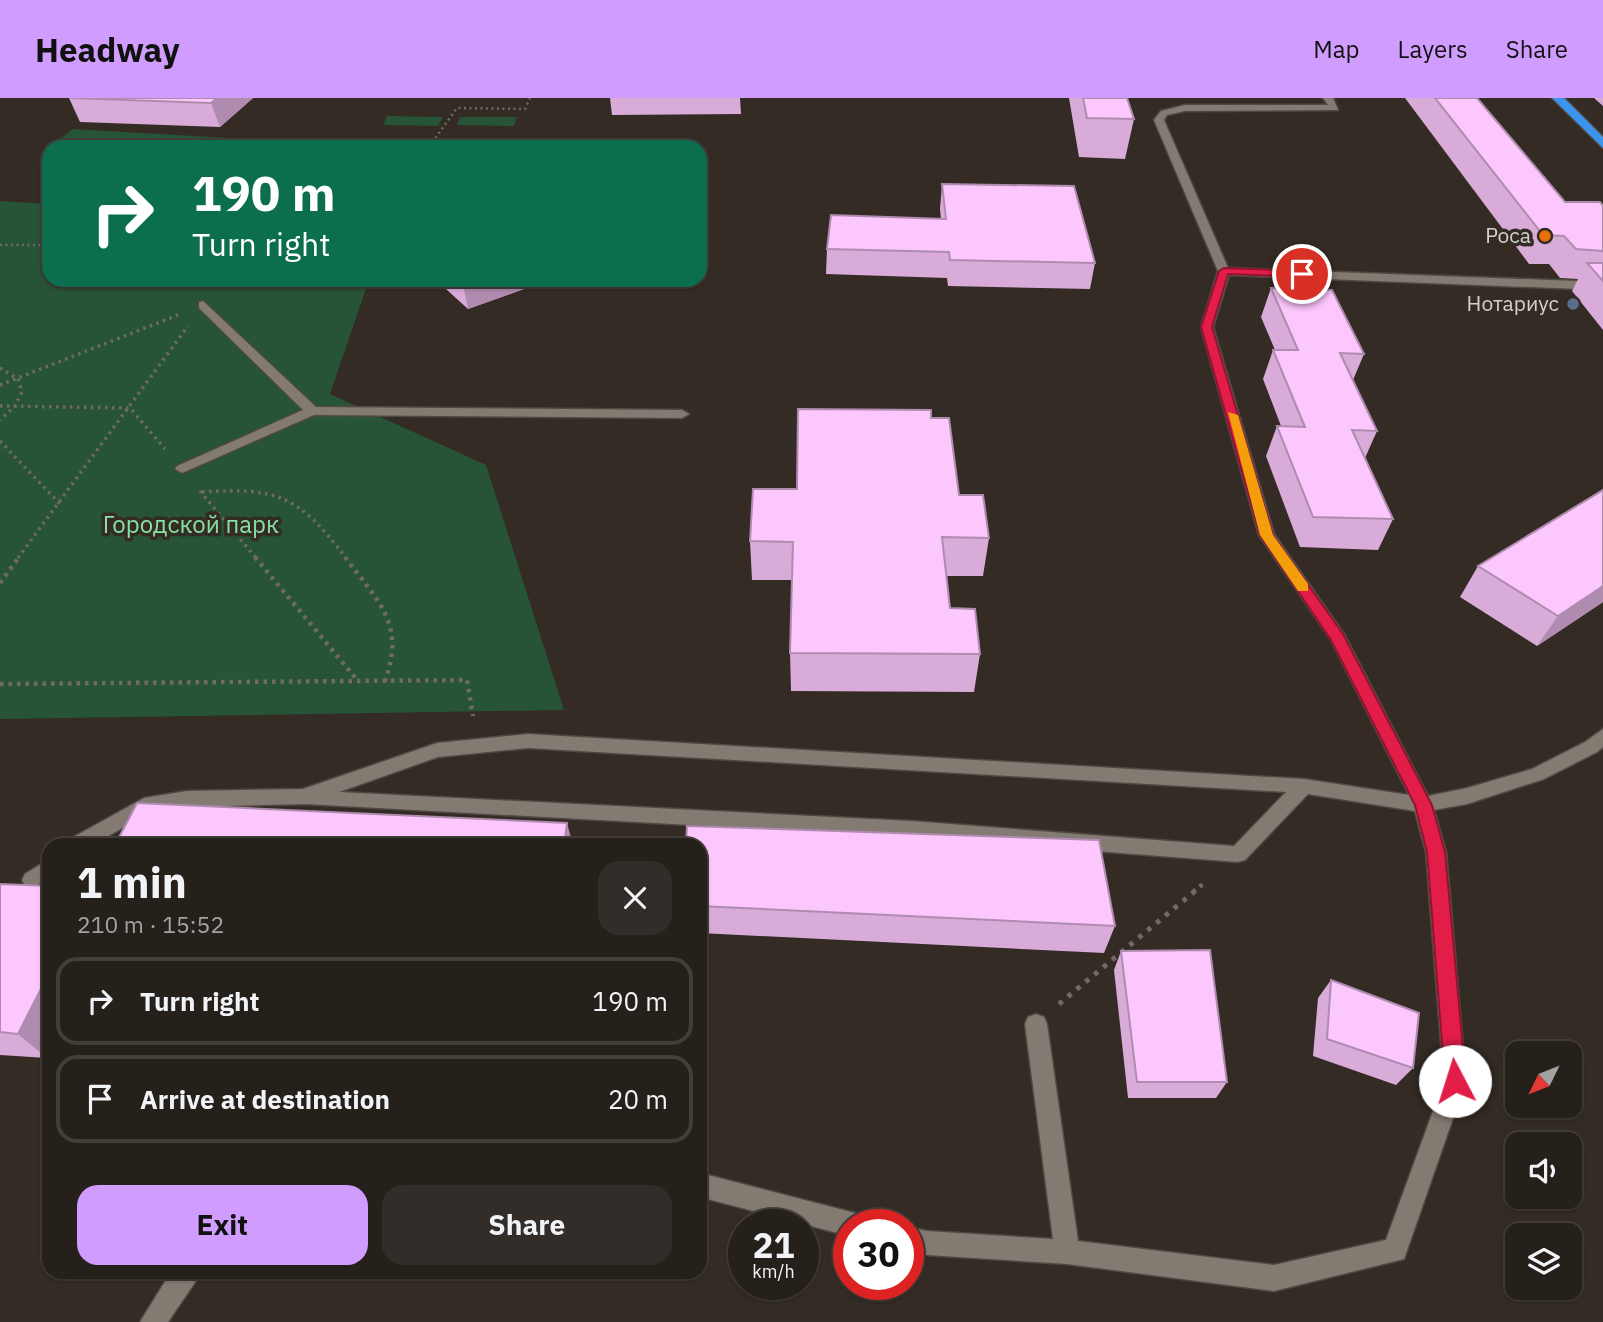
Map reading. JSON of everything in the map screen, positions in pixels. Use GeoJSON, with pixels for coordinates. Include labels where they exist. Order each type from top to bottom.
{"type":"FeatureCollection","features":[{"type":"Feature","properties":{"kind":"highway"},"geometry":{"type":"LineString","coordinates":[[1558,98],[1603,145]]}},
{"type":"Feature","properties":{"kind":"street"},"geometry":{"type":"LineString","coordinates":[[924,1242],[1067,1252],[1274,1278],[1395,1250],[1455,1081],[1436,852],[1423,805],[1338,638],[1267,535],[1207,327],[1224,271],[1159,120],[1164,113],[1185,108],[1335,108],[1328,98]]}},
{"type":"Feature","properties":{"kind":"street"},"geometry":{"type":"LineString","coordinates":[[1224,271],[1603,286]]}},
{"type":"Feature","properties":{"kind":"street"},"geometry":{"type":"LineString","coordinates":[[203,305],[312,411]]}},
{"type":"Feature","properties":{"kind":"street"},"geometry":{"type":"LineString","coordinates":[[183,469],[312,411],[682,414]]}},
{"type":"Feature","properties":{"kind":"street"},"geometry":{"type":"LineString","coordinates":[[303,797],[436,750],[528,741],[1304,786],[1423,805],[1467,796],[1538,774],[1591,747],[1603,736]]}},
{"type":"Feature","properties":{"kind":"street"},"geometry":{"type":"LineString","coordinates":[[89,838],[144,806],[187,799],[303,797],[911,828],[1238,854],[1304,786]]}},
{"type":"Feature","properties":{"kind":"street"},"geometry":{"type":"LineString","coordinates":[[32,880],[42,872]]}},
{"type":"Feature","properties":{"kind":"street"},"geometry":{"type":"LineString","coordinates":[[1035,1024],[1067,1252]]}},
{"type":"Feature","properties":{"kind":"street"},"geometry":{"type":"LineString","coordinates":[[707,1187],[833,1219]]}},
{"type":"Feature","properties":{"kind":"street"},"geometry":{"type":"LineString","coordinates":[[153,1322],[182,1279]]}},
{"type":"Feature","properties":{"kind":"path"},"geometry":{"type":"LineString","coordinates":[[434,140],[457,108],[525,109],[530,98]]}},
{"type":"Feature","properties":{"kind":"path"},"geometry":{"type":"LineString","coordinates":[[0,245],[42,245]]}},
{"type":"Feature","properties":{"kind":"path"},"geometry":{"type":"LineString","coordinates":[[0,385],[203,305]]}},
{"type":"Feature","properties":{"kind":"path"},"geometry":{"type":"LineString","coordinates":[[0,583],[203,305]]}},
{"type":"Feature","properties":{"kind":"path"},"geometry":{"type":"LineString","coordinates":[[0,368],[18,378],[23,394],[16,406],[0,420]]}},
{"type":"Feature","properties":{"kind":"path"},"geometry":{"type":"LineString","coordinates":[[0,406],[130,408],[358,681]]}},
{"type":"Feature","properties":{"kind":"path"},"geometry":{"type":"LineString","coordinates":[[0,441],[60,504]]}},
{"type":"Feature","properties":{"kind":"path"},"geometry":{"type":"LineString","coordinates":[[202,492],[243,489],[267,492],[292,503],[319,525],[348,558],[385,614],[394,634],[393,660],[385,681]]}},
{"type":"Feature","properties":{"kind":"path"},"geometry":{"type":"LineString","coordinates":[[0,684],[467,680],[477,745]]}},
{"type":"Feature","properties":{"kind":"path"},"geometry":{"type":"LineString","coordinates":[[1035,1024],[1238,854]]}},
{"type":"Feature","properties":{"kind":"green space"},"geometry":{"type":"Polygon","coordinates":[[[387,116],[443,117],[438,126],[383,125],[387,116]]]}},
{"type":"Feature","properties":{"kind":"green space"},"geometry":{"type":"Polygon","coordinates":[[[460,117],[517,117],[514,126],[457,125],[460,117]]]}},
{"type":"Feature","properties":{"kind":"green space"},"geometry":{"type":"Polygon","coordinates":[[[73,129],[228,138],[226,140],[59,140],[73,129]]]}},
{"type":"Feature","properties":{"kind":"green space","name":"Городской парк"},"geometry":{"type":"Polygon","coordinates":[[[0,201],[42,204],[42,287],[367,287],[330,394],[486,465],[564,710],[0,719],[0,201]]]}},
{"type":"Feature","properties":{"kind":"building"},"geometry":{"type":"Polygon","coordinates":[[[69,98],[217,98],[211,103],[69,98]]]}},
{"type":"Feature","properties":{"kind":"building"},"geometry":{"type":"Polygon","coordinates":[[[1083,98],[1127,98],[1134,119],[1087,118],[1083,98]]]}},
{"type":"Feature","properties":{"kind":"building"},"geometry":{"type":"Polygon","coordinates":[[[1435,98],[1477,98],[1565,202],[1600,202],[1603,206],[1603,251],[1576,249],[1564,236],[1543,235],[1435,98]]]}},
{"type":"Feature","properties":{"kind":"building"},"geometry":{"type":"Polygon","coordinates":[[[942,184],[1074,186],[1095,263],[950,260],[949,252],[827,249],[831,215],[946,219],[942,184]]]}},
{"type":"Feature","properties":{"kind":"building"},"geometry":{"type":"Polygon","coordinates":[[[1587,263],[1603,263],[1603,281],[1587,263]]]}},
{"type":"Feature","properties":{"kind":"building"},"geometry":{"type":"Polygon","coordinates":[[[1271,288],[1332,290],[1364,354],[1340,353],[1377,431],[1352,430],[1393,519],[1313,517],[1277,426],[1305,427],[1273,350],[1298,350],[1271,288]]]}},
{"type":"Feature","properties":{"kind":"building"},"geometry":{"type":"Polygon","coordinates":[[[798,409],[931,410],[931,418],[949,418],[959,495],[983,495],[989,538],[942,537],[950,608],[975,609],[980,654],[790,653],[793,542],[750,541],[753,489],[797,489],[798,409]]]}},
{"type":"Feature","properties":{"kind":"building"},"geometry":{"type":"Polygon","coordinates":[[[1603,490],[1603,586],[1558,616],[1478,566],[1603,490]]]}},
{"type":"Feature","properties":{"kind":"building"},"geometry":{"type":"Polygon","coordinates":[[[137,803],[567,823],[565,838],[119,838],[137,803]]]}},
{"type":"Feature","properties":{"kind":"building"},"geometry":{"type":"Polygon","coordinates":[[[687,826],[1099,840],[1115,926],[707,906],[707,838],[686,838],[687,826]]]}},
{"type":"Feature","properties":{"kind":"building"},"geometry":{"type":"Polygon","coordinates":[[[0,884],[42,886],[42,987],[18,1034],[0,1032],[0,884]]]}},
{"type":"Feature","properties":{"kind":"building"},"geometry":{"type":"Polygon","coordinates":[[[1210,950],[1227,1082],[1137,1082],[1121,951],[1210,950]]]}},
{"type":"Feature","properties":{"kind":"building"},"geometry":{"type":"Polygon","coordinates":[[[1331,980],[1419,1013],[1413,1068],[1327,1039],[1331,980]]]}},
{"type":"Feature","properties":{"kind":"slow traffic"},"geometry":{"type":"LineString","coordinates":[[1232,415],[1267,535],[1303,587]]}},
{"type":"Feature","properties":{"kind":"place","name":"Роса"},"geometry":{"type":"Point","coordinates":[1545,236]}},
{"type":"Feature","properties":{"kind":"place","name":"Нотариус"},"geometry":{"type":"Point","coordinates":[1573,304]}},
{"type":"Feature","properties":{"kind":"route"},"geometry":{"type":"LineString","coordinates":[[1302,274],[1224,271],[1207,327],[1267,535],[1338,638],[1423,805],[1436,852],[1455,1081]]}}]}
